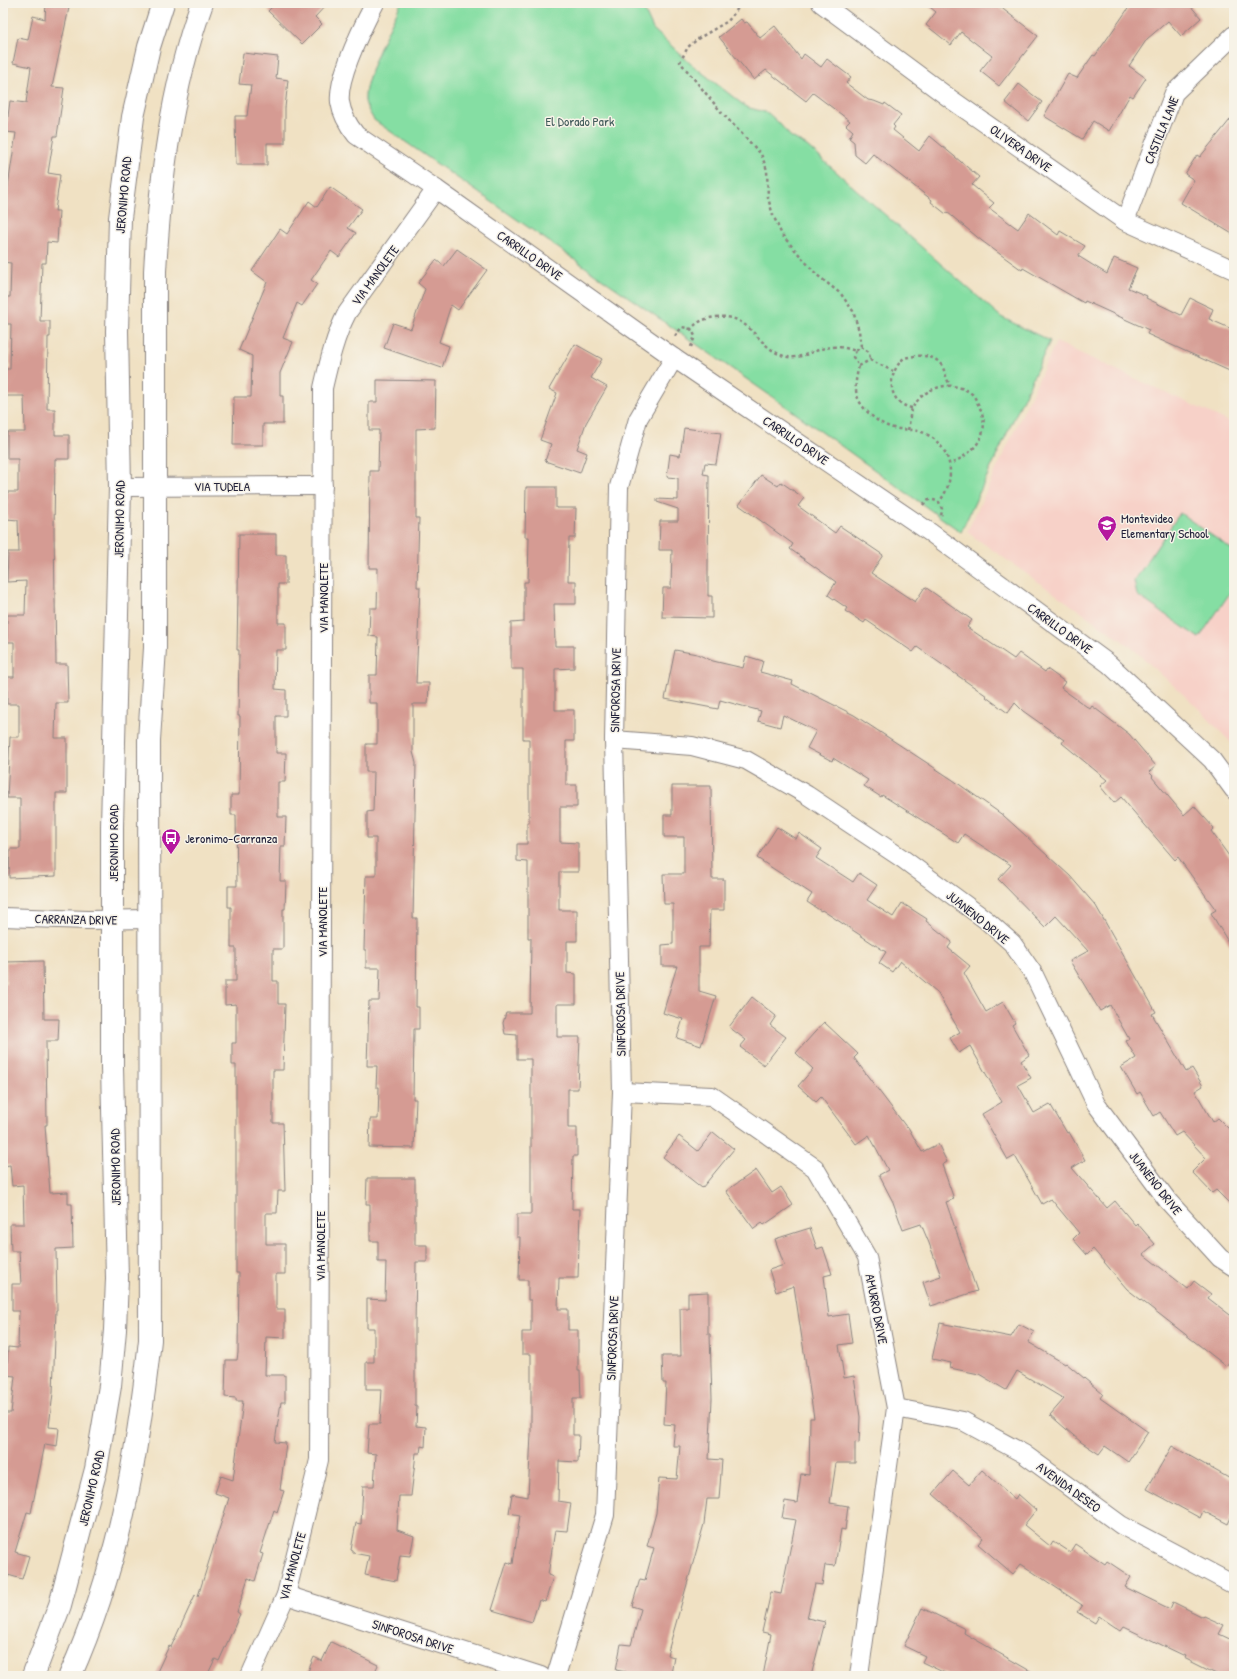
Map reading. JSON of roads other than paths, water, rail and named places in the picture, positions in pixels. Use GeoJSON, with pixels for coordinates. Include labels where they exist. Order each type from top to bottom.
{"type":"FeatureCollection","features":[{"type":"Feature","properties":{"kind":"main road","name":"JERONIMO ROAD"},"geometry":{"type":"LineString","coordinates":[[33,1676],[60,1605],[78,1542],[96,1469],[110,1386],[117,1278],[112,1067],[112,827],[120,487],[117,331],[120,218],[133,117],[149,47],[162,3]]}},
{"type":"Feature","properties":{"kind":"main road"},"geometry":{"type":"LineString","coordinates":[[70,1676],[100,1598],[126,1503],[139,1435],[149,1348],[151,1212],[149,740],[155,648],[155,272],[158,219],[165,152],[178,84],[202,3]]}},
{"type":"Feature","properties":{"kind":"street","name":"CARRILLO DRIVE"},"geometry":{"type":"LineString","coordinates":[[375,3],[344,75],[340,90],[342,111],[347,124],[356,135],[436,189],[678,360],[931,533],[1109,664],[1212,760],[1234,790]]}},
{"type":"Feature","properties":{"kind":"street","name":"OLIVERA DRIVE"},"geometry":{"type":"LineString","coordinates":[[821,3],[952,100],[1125,221],[1234,270]]}},
{"type":"Feature","properties":{"kind":"street","name":"CASTILLA LANE"},"geometry":{"type":"LineString","coordinates":[[1125,221],[1174,93],[1234,35]]}},
{"type":"Feature","properties":{"kind":"street","name":"VIA MANOLETE"},"geometry":{"type":"LineString","coordinates":[[250,1676],[286,1595],[319,1460],[324,388],[331,354],[342,323],[436,189]]}},
{"type":"Feature","properties":{"kind":"street","name":"SINFOROSA DRIVE"},"geometry":{"type":"LineString","coordinates":[[556,1676],[605,1515],[622,1092],[614,740],[619,487],[638,418],[678,360]]}},
{"type":"Feature","properties":{"kind":"street","name":"VIA TUDELA"},"geometry":{"type":"LineString","coordinates":[[120,487],[324,486]]}},
{"type":"Feature","properties":{"kind":"street","name":"JUANENO DRIVE"},"geometry":{"type":"LineString","coordinates":[[614,740],[692,746],[746,760],[820,804],[903,859],[986,920],[1012,943],[1033,973],[1096,1104],[1168,1201],[1220,1258],[1234,1267]]}},
{"type":"Feature","properties":{"kind":"street","name":"CARRANZA DRIVE"},"geometry":{"type":"LineString","coordinates":[[3,916],[87,920],[149,919]]}},
{"type":"Feature","properties":{"kind":"street","name":"AMURRO DRIVE"},"geometry":{"type":"LineString","coordinates":[[622,1092],[712,1096],[815,1168],[867,1257],[896,1408],[859,1676]]}},
{"type":"Feature","properties":{"kind":"street","name":"AVENIDA DESEO"},"geometry":{"type":"LineString","coordinates":[[896,1408],[963,1421],[1024,1454],[1121,1525],[1234,1585]]}},
{"type":"Feature","properties":{"kind":"street","name":"SINFOROSA DRIVE"},"geometry":{"type":"LineString","coordinates":[[286,1595],[541,1676]]}},
{"type":"Feature","properties":{"kind":"place","name":"Montevideo Elementary School"},"geometry":{"type":"Point","coordinates":[1107,542]}},
{"type":"Feature","properties":{"kind":"place","name":"Jeronimo-Carranza"},"geometry":{"type":"Point","coordinates":[171,855]}},
{"type":"Feature","properties":{"kind":"park label","name":"El Dorado Park"},"geometry":{"type":"Point","coordinates":[580,121]}}]}
